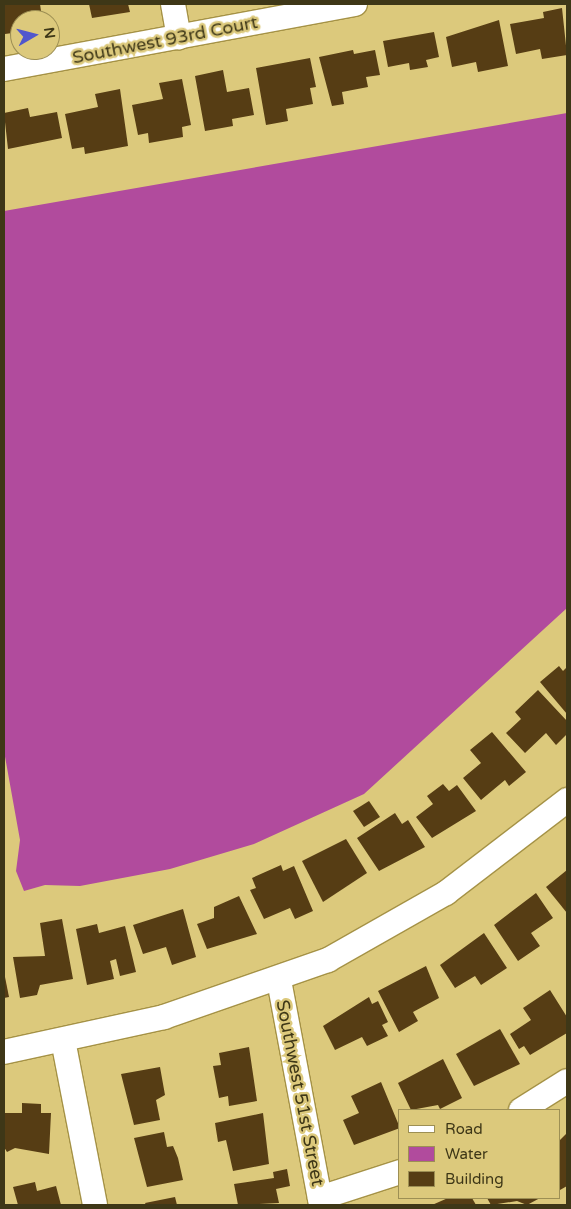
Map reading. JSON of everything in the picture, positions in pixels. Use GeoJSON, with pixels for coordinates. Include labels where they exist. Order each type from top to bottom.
{"type":"FeatureCollection","features":[{"type":"Feature","properties":{"kind":"street"},"geometry":{"type":"LineString","coordinates":[[173,4],[179,38]]}},
{"type":"Feature","properties":{"kind":"street","name":"Southwest 93rd Court"},"geometry":{"type":"LineString","coordinates":[[4,69],[355,4]]}},
{"type":"Feature","properties":{"kind":"street"},"geometry":{"type":"LineString","coordinates":[[4,1052],[164,1017],[279,980],[335,956],[417,912],[493,861],[567,800]]}},
{"type":"Feature","properties":{"kind":"street","name":"Southwest 51st Street"},"geometry":{"type":"LineString","coordinates":[[279,980],[320,1202]]}},
{"type":"Feature","properties":{"kind":"street"},"geometry":{"type":"LineString","coordinates":[[63,1040],[95,1205]]}},
{"type":"Feature","properties":{"kind":"street"},"geometry":{"type":"LineString","coordinates":[[523,1109],[567,1081]]}},
{"type":"Feature","properties":{"kind":"street"},"geometry":{"type":"LineString","coordinates":[[320,1202],[398,1173]]}},
{"type":"Feature","properties":{"kind":"water"},"geometry":{"type":"Polygon","coordinates":[[[567,113],[567,608],[364,794],[254,844],[170,869],[80,886],[45,885],[24,891],[16,871],[20,840],[4,751],[4,211],[567,113]]]}},
{"type":"Feature","properties":{"kind":"building"},"geometry":{"type":"Polygon","coordinates":[[[4,4],[40,4],[41,10],[10,10],[10,33],[5,34],[4,4]]]}},
{"type":"Feature","properties":{"kind":"building"},"geometry":{"type":"Polygon","coordinates":[[[89,4],[128,4],[130,12],[92,18],[89,4]]]}},
{"type":"Feature","properties":{"kind":"building"},"geometry":{"type":"Polygon","coordinates":[[[562,8],[567,55],[542,59],[540,49],[516,54],[510,24],[544,18],[543,12],[562,8]]]}},
{"type":"Feature","properties":{"kind":"building"},"geometry":{"type":"Polygon","coordinates":[[[499,20],[508,66],[478,72],[476,62],[452,67],[446,37],[499,20]]]}},
{"type":"Feature","properties":{"kind":"building"},"geometry":{"type":"Polygon","coordinates":[[[434,32],[439,57],[426,60],[428,67],[410,70],[409,63],[388,67],[383,41],[434,32]]]}},
{"type":"Feature","properties":{"kind":"building"},"geometry":{"type":"Polygon","coordinates":[[[353,50],[354,54],[375,50],[380,75],[366,77],[368,87],[342,92],[344,104],[332,106],[319,57],[353,50]]]}},
{"type":"Feature","properties":{"kind":"building"},"geometry":{"type":"Polygon","coordinates":[[[310,58],[316,87],[310,88],[313,104],[286,109],[288,121],[266,125],[256,68],[310,58]]]}},
{"type":"Feature","properties":{"kind":"building"},"geometry":{"type":"Polygon","coordinates":[[[223,70],[227,92],[249,88],[254,115],[232,119],[233,126],[205,131],[195,76],[223,70]]]}},
{"type":"Feature","properties":{"kind":"building"},"geometry":{"type":"Polygon","coordinates":[[[182,79],[191,125],[182,127],[183,137],[149,143],[148,133],[138,135],[132,105],[163,99],[159,83],[182,79]]]}},
{"type":"Feature","properties":{"kind":"building"},"geometry":{"type":"Polygon","coordinates":[[[120,89],[128,146],[85,154],[84,147],[72,149],[65,114],[98,107],[95,94],[120,89]]]}},
{"type":"Feature","properties":{"kind":"building"},"geometry":{"type":"Polygon","coordinates":[[[28,108],[30,117],[57,112],[62,138],[8,149],[4,113],[28,108]]]}},
{"type":"Feature","properties":{"kind":"building"},"geometry":{"type":"Polygon","coordinates":[[[559,666],[563,671],[567,667],[567,714],[540,682],[559,666]]]}},
{"type":"Feature","properties":{"kind":"building"},"geometry":{"type":"Polygon","coordinates":[[[538,690],[567,721],[567,734],[556,745],[546,733],[525,753],[506,733],[521,719],[515,712],[538,690]]]}},
{"type":"Feature","properties":{"kind":"building"},"geometry":{"type":"Polygon","coordinates":[[[492,732],[526,772],[509,786],[505,780],[481,800],[463,778],[481,763],[470,750],[492,732]]]}},
{"type":"Feature","properties":{"kind":"building"},"geometry":{"type":"Polygon","coordinates":[[[443,784],[449,791],[457,785],[476,811],[432,838],[416,817],[433,804],[427,796],[443,784]]]}},
{"type":"Feature","properties":{"kind":"building"},"geometry":{"type":"Polygon","coordinates":[[[369,801],[380,817],[364,827],[353,811],[369,801]]]}},
{"type":"Feature","properties":{"kind":"building"},"geometry":{"type":"Polygon","coordinates":[[[395,813],[402,824],[408,820],[425,847],[379,871],[357,838],[395,813]]]}},
{"type":"Feature","properties":{"kind":"building"},"geometry":{"type":"Polygon","coordinates":[[[346,839],[367,873],[323,902],[302,861],[346,839]]]}},
{"type":"Feature","properties":{"kind":"building"},"geometry":{"type":"Polygon","coordinates":[[[281,865],[283,871],[294,866],[313,911],[295,919],[290,908],[264,919],[250,890],[256,888],[252,878],[281,865]]]}},
{"type":"Feature","properties":{"kind":"building"},"geometry":{"type":"Polygon","coordinates":[[[567,870],[567,913],[546,887],[567,870]]]}},
{"type":"Feature","properties":{"kind":"building"},"geometry":{"type":"Polygon","coordinates":[[[536,893],[553,918],[531,933],[540,946],[518,961],[494,925],[536,893]]]}},
{"type":"Feature","properties":{"kind":"building"},"geometry":{"type":"Polygon","coordinates":[[[239,896],[257,934],[207,949],[197,924],[214,918],[214,907],[239,896]]]}},
{"type":"Feature","properties":{"kind":"building"},"geometry":{"type":"Polygon","coordinates":[[[183,909],[196,957],[172,965],[166,947],[143,954],[133,925],[183,909]]]}},
{"type":"Feature","properties":{"kind":"building"},"geometry":{"type":"Polygon","coordinates":[[[62,919],[73,979],[40,985],[37,995],[20,998],[13,957],[45,956],[40,923],[62,919]]]}},
{"type":"Feature","properties":{"kind":"building"},"geometry":{"type":"Polygon","coordinates":[[[97,924],[99,933],[125,926],[136,972],[120,976],[116,959],[110,961],[114,979],[87,985],[76,929],[97,924]]]}},
{"type":"Feature","properties":{"kind":"building"},"geometry":{"type":"Polygon","coordinates":[[[484,933],[507,968],[481,985],[475,976],[455,988],[440,965],[484,933]]]}},
{"type":"Feature","properties":{"kind":"building"},"geometry":{"type":"Polygon","coordinates":[[[426,966],[439,998],[413,1012],[418,1021],[399,1032],[378,991],[426,966]]]}},
{"type":"Feature","properties":{"kind":"building"},"geometry":{"type":"Polygon","coordinates":[[[4,972],[9,997],[4,998],[4,972]]]}},
{"type":"Feature","properties":{"kind":"building"},"geometry":{"type":"Polygon","coordinates":[[[550,990],[567,1017],[567,1033],[530,1055],[524,1046],[519,1049],[510,1034],[531,1020],[523,1008],[550,990]]]}},
{"type":"Feature","properties":{"kind":"building"},"geometry":{"type":"Polygon","coordinates":[[[369,997],[372,1004],[378,1001],[388,1022],[382,1025],[388,1036],[367,1046],[362,1037],[335,1050],[323,1026],[369,997]]]}},
{"type":"Feature","properties":{"kind":"building"},"geometry":{"type":"Polygon","coordinates":[[[500,1029],[520,1064],[474,1086],[456,1054],[500,1029]]]}},
{"type":"Feature","properties":{"kind":"building"},"geometry":{"type":"Polygon","coordinates":[[[249,1047],[257,1101],[229,1106],[228,1096],[219,1098],[213,1066],[221,1065],[219,1053],[249,1047]]]}},
{"type":"Feature","properties":{"kind":"building"},"geometry":{"type":"Polygon","coordinates":[[[443,1059],[462,1098],[440,1109],[438,1105],[411,1109],[398,1083],[443,1059]]]}},
{"type":"Feature","properties":{"kind":"building"},"geometry":{"type":"Polygon","coordinates":[[[160,1067],[165,1095],[156,1100],[160,1120],[134,1125],[121,1074],[160,1067]]]}},
{"type":"Feature","properties":{"kind":"building"},"geometry":{"type":"Polygon","coordinates":[[[381,1082],[398,1123],[398,1129],[354,1145],[343,1120],[359,1113],[351,1096],[381,1082]]]}},
{"type":"Feature","properties":{"kind":"building"},"geometry":{"type":"Polygon","coordinates":[[[22,1103],[41,1104],[41,1113],[51,1113],[49,1154],[15,1148],[7,1152],[4,1147],[4,1113],[22,1113],[22,1103]]]}},
{"type":"Feature","properties":{"kind":"building"},"geometry":{"type":"Polygon","coordinates":[[[263,1113],[269,1164],[233,1171],[226,1140],[218,1142],[215,1123],[263,1113]]]}},
{"type":"Feature","properties":{"kind":"building"},"geometry":{"type":"Polygon","coordinates":[[[164,1132],[167,1147],[173,1146],[178,1158],[183,1180],[147,1187],[134,1138],[164,1132]]]}},
{"type":"Feature","properties":{"kind":"building"},"geometry":{"type":"Polygon","coordinates":[[[567,1133],[567,1186],[561,1189],[561,1139],[567,1133]]]}},
{"type":"Feature","properties":{"kind":"building"},"geometry":{"type":"Polygon","coordinates":[[[287,1169],[290,1186],[276,1189],[279,1203],[238,1205],[234,1184],[274,1178],[273,1172],[287,1169]]]}},
{"type":"Feature","properties":{"kind":"building"},"geometry":{"type":"Polygon","coordinates":[[[35,1182],[37,1191],[56,1186],[61,1205],[18,1205],[13,1187],[35,1182]]]}},
{"type":"Feature","properties":{"kind":"building"},"geometry":{"type":"Polygon","coordinates":[[[175,1197],[177,1205],[146,1205],[145,1203],[175,1197]]]}},
{"type":"Feature","properties":{"kind":"building"},"geometry":{"type":"Polygon","coordinates":[[[446,1199],[473,1199],[476,1205],[432,1205],[446,1199]]]}},
{"type":"Feature","properties":{"kind":"building"},"geometry":{"type":"Polygon","coordinates":[[[488,1199],[538,1199],[527,1205],[517,1201],[491,1205],[488,1199]]]}}]}
